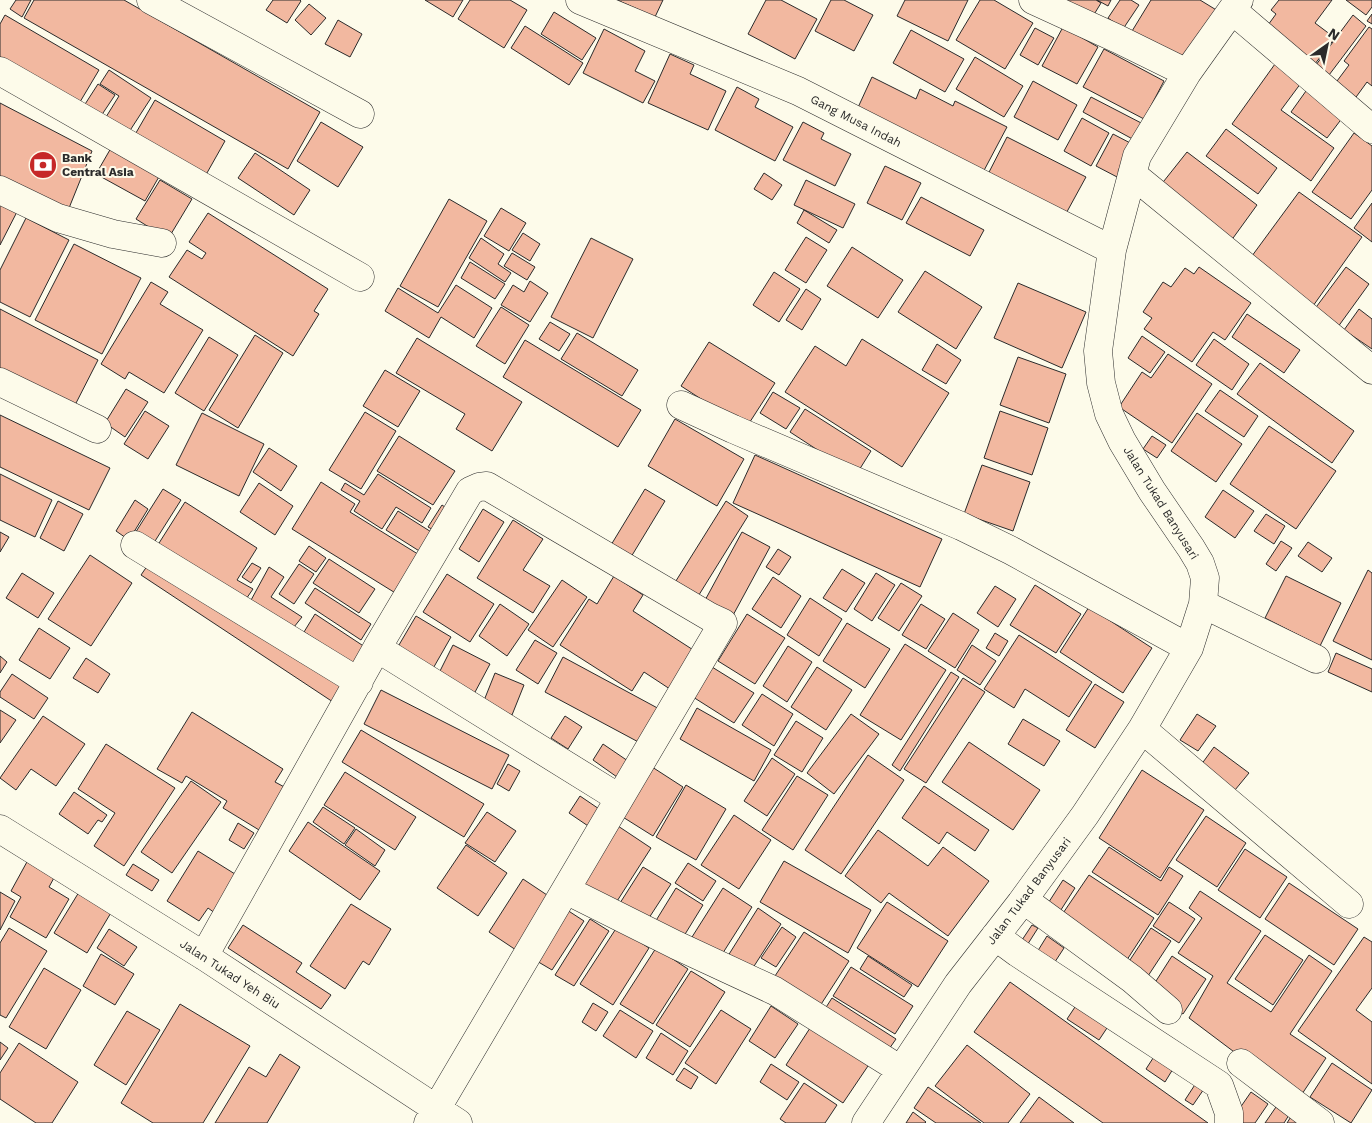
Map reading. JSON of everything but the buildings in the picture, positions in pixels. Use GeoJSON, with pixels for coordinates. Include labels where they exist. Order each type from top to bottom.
{"type":"FeatureCollection","features":[{"type":"Feature","properties":{"kind":"street"},"geometry":{"type":"LineString","coordinates":[[151,0],[360,114]]}},
{"type":"Feature","properties":{"kind":"street"},"geometry":{"type":"LineString","coordinates":[[1033,0],[1187,73]]}},
{"type":"Feature","properties":{"kind":"street","name":"Gang Musa Indah"},"geometry":{"type":"LineString","coordinates":[[590,2],[798,91],[1112,250]]}},
{"type":"Feature","properties":{"kind":"street"},"geometry":{"type":"LineString","coordinates":[[1236,5],[1372,129]]}},
{"type":"Feature","properties":{"kind":"street","name":"Jalan Tukad Banyusari"},"geometry":{"type":"LineString","coordinates":[[866,1123],[958,984],[1024,900],[1085,815],[1142,728],[1189,648],[1203,604],[1205,578],[1191,548],[1152,491],[1108,414],[1101,383],[1098,351],[1112,250],[1137,156],[1187,73],[1236,5]]}},
{"type":"Feature","properties":{"kind":"street"},"geometry":{"type":"LineString","coordinates":[[0,71],[360,277]]}},
{"type":"Feature","properties":{"kind":"street"},"geometry":{"type":"LineString","coordinates":[[1132,174],[1372,370]]}},
{"type":"Feature","properties":{"kind":"street"},"geometry":{"type":"LineString","coordinates":[[0,190],[58,218],[113,234],[162,243]]}},
{"type":"Feature","properties":{"kind":"street"},"geometry":{"type":"LineString","coordinates":[[0,382],[97,429]]}},
{"type":"Feature","properties":{"kind":"street"},"geometry":{"type":"LineString","coordinates":[[681,405],[961,526],[1012,551],[1189,648]]}},
{"type":"Feature","properties":{"kind":"street"},"geometry":{"type":"LineString","coordinates":[[204,956],[377,648],[470,491],[487,486],[723,623],[566,890],[441,1119]]}},
{"type":"Feature","properties":{"kind":"street"},"geometry":{"type":"LineString","coordinates":[[135,544],[359,682]]}},
{"type":"Feature","properties":{"kind":"street"},"geometry":{"type":"LineString","coordinates":[[1203,604],[1316,659]]}},
{"type":"Feature","properties":{"kind":"street"},"geometry":{"type":"LineString","coordinates":[[377,648],[619,798]]}},
{"type":"Feature","properties":{"kind":"street"},"geometry":{"type":"LineString","coordinates":[[1142,728],[1349,904]]}},
{"type":"Feature","properties":{"kind":"street","name":"Jalan Tukad Yeh Biu"},"geometry":{"type":"LineString","coordinates":[[0,828],[204,956],[441,1119]]}},
{"type":"Feature","properties":{"kind":"street"},"geometry":{"type":"LineString","coordinates":[[566,890],[676,945],[775,991],[901,1070]]}},
{"type":"Feature","properties":{"kind":"street"},"geometry":{"type":"LineString","coordinates":[[1024,900],[1132,978],[1168,1010]]}},
{"type":"Feature","properties":{"kind":"street"},"geometry":{"type":"LineString","coordinates":[[995,936],[1219,1085],[1229,1113],[1229,1123]]}},
{"type":"Feature","properties":{"kind":"street"},"geometry":{"type":"LineString","coordinates":[[1241,1063],[1320,1123]]}},
{"type":"Feature","properties":{"kind":"place","name":"Bank Central Asia"},"geometry":{"type":"Point","coordinates":[43,165]}}]}
